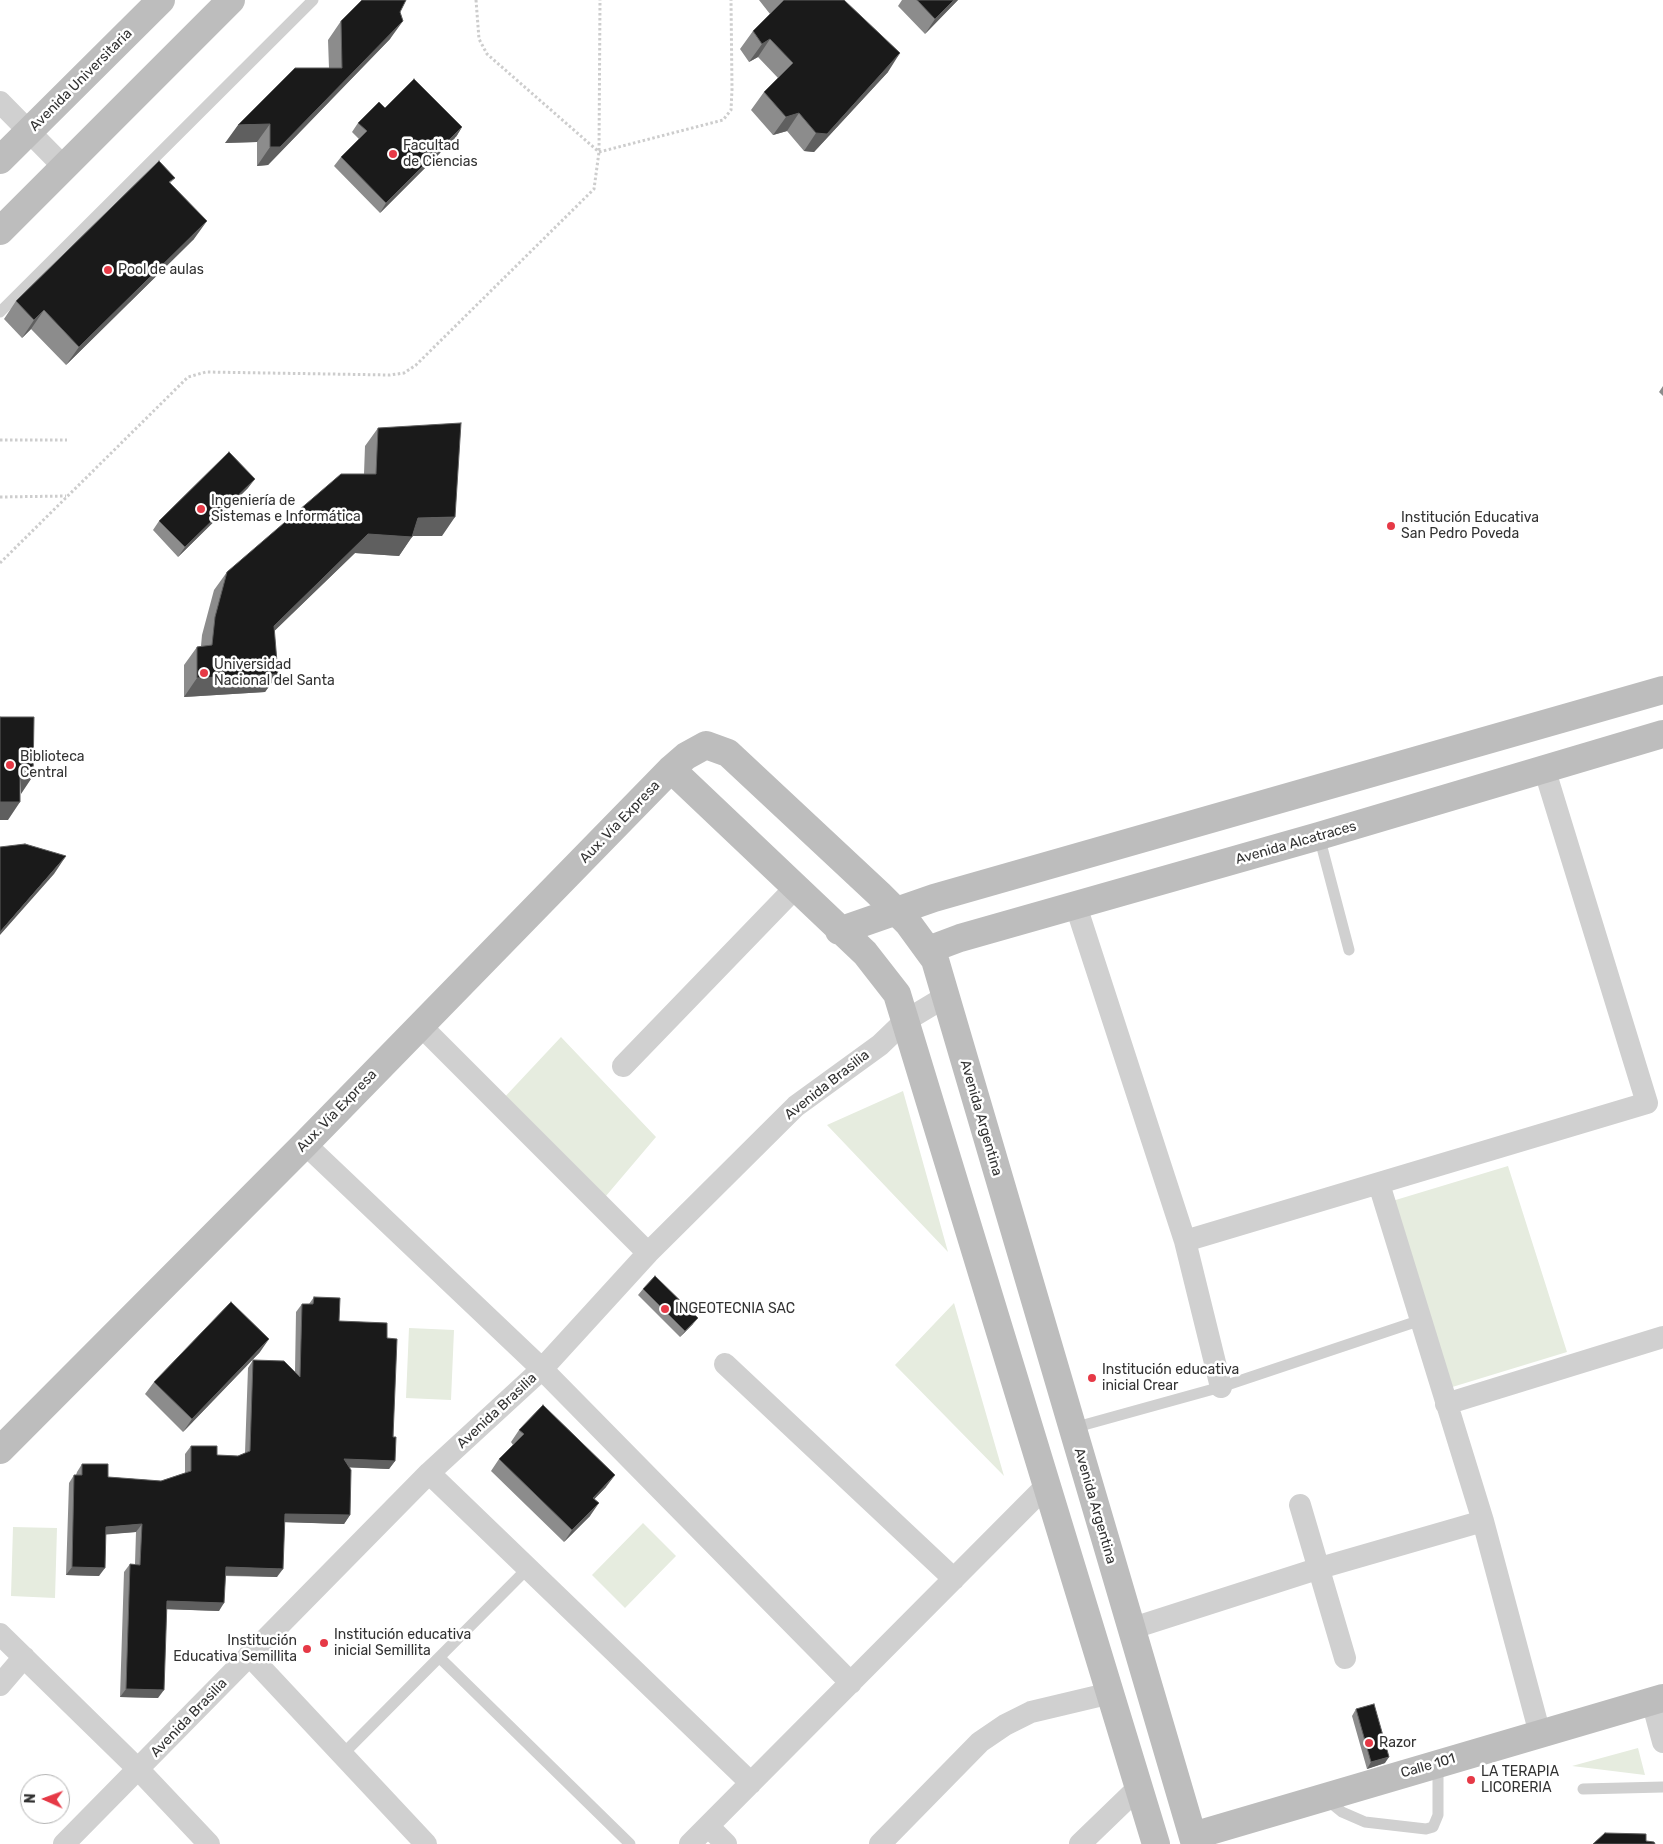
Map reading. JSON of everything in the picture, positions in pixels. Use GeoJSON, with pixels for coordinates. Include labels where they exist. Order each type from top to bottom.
{"type":"FeatureCollection","features":[{"type":"Feature","properties":{"kind":"main road","name":"Avenida Universitaria"},"geometry":{"type":"LineString","coordinates":[[0,160],[161,0]]}},
{"type":"Feature","properties":{"kind":"main road"},"geometry":{"type":"LineString","coordinates":[[0,231],[231,0]]}},
{"type":"Feature","properties":{"kind":"main road"},"geometry":{"type":"LineString","coordinates":[[839,931],[944,895],[1663,690]]}},
{"type":"Feature","properties":{"kind":"main road","name":"Avenida Alcatraces"},"geometry":{"type":"LineString","coordinates":[[928,950],[960,938],[1319,836],[1663,734]]}},
{"type":"Feature","properties":{"kind":"main road","name":"Avenida Argentina"},"geometry":{"type":"LineString","coordinates":[[671,769],[686,756],[706,745],[728,753],[896,911],[908,923],[935,960],[1130,1629],[1192,1833]]}},
{"type":"Feature","properties":{"kind":"main road"},"geometry":{"type":"LineString","coordinates":[[671,769],[839,931],[865,953],[897,994],[1048,1484],[1154,1837]]}},
{"type":"Feature","properties":{"kind":"main road","name":"Aux. Vía Expresa"},"geometry":{"type":"LineString","coordinates":[[0,1450],[305,1144],[671,769]]}},
{"type":"Feature","properties":{"kind":"main road","name":"Calle 101"},"geometry":{"type":"LineString","coordinates":[[1154,1837],[1192,1833],[1658,1700]]}},
{"type":"Feature","properties":{"kind":"main road"},"geometry":{"type":"LineString","coordinates":[[1120,1723],[1154,1710]]}},
{"type":"Feature","properties":{"kind":"street"},"geometry":{"type":"LineString","coordinates":[[0,102],[64,167]]}},
{"type":"Feature","properties":{"kind":"street"},"geometry":{"type":"LineString","coordinates":[[1185,1241],[1647,1103],[1545,770]]}},
{"type":"Feature","properties":{"kind":"street"},"geometry":{"type":"LineString","coordinates":[[623,1066],[795,888]]}},
{"type":"Feature","properties":{"kind":"street"},"geometry":{"type":"LineString","coordinates":[[1076,906],[1185,1241],[1222,1387]]}},
{"type":"Feature","properties":{"kind":"street","name":"Avenida Brasilia"},"geometry":{"type":"LineString","coordinates":[[64,1844],[139,1770],[249,1655],[429,1473],[542,1369],[648,1254],[796,1106],[880,1045],[905,1021],[945,997]]}},
{"type":"Feature","properties":{"kind":"street"},"geometry":{"type":"LineString","coordinates":[[421,1026],[648,1254]]}},
{"type":"Feature","properties":{"kind":"street"},"geometry":{"type":"LineString","coordinates":[[305,1144],[542,1369],[850,1683]]}},
{"type":"Feature","properties":{"kind":"street"},"geometry":{"type":"LineString","coordinates":[[1379,1184],[1483,1521],[1540,1734]]}},
{"type":"Feature","properties":{"kind":"street"},"geometry":{"type":"LineString","coordinates":[[1446,1404],[1663,1337]]}},
{"type":"Feature","properties":{"kind":"street"},"geometry":{"type":"LineString","coordinates":[[724,1364],[954,1579]]}},
{"type":"Feature","properties":{"kind":"street"},"geometry":{"type":"LineString","coordinates":[[429,1473],[751,1783]]}},
{"type":"Feature","properties":{"kind":"street"},"geometry":{"type":"LineString","coordinates":[[690,1844],[1048,1484]]}},
{"type":"Feature","properties":{"kind":"street"},"geometry":{"type":"LineString","coordinates":[[1300,1506],[1320,1568],[1345,1658]]}},
{"type":"Feature","properties":{"kind":"street"},"geometry":{"type":"LineString","coordinates":[[1130,1629],[1320,1568],[1483,1521]]}},
{"type":"Feature","properties":{"kind":"street"},"geometry":{"type":"LineString","coordinates":[[0,1634],[139,1770],[209,1844]]}},
{"type":"Feature","properties":{"kind":"street"},"geometry":{"type":"LineString","coordinates":[[249,1655],[426,1844]]}},
{"type":"Feature","properties":{"kind":"street"},"geometry":{"type":"LineString","coordinates":[[0,1685],[24,1657]]}},
{"type":"Feature","properties":{"kind":"street"},"geometry":{"type":"LineString","coordinates":[[880,1844],[980,1742],[1005,1725],[1031,1712],[1110,1693]]}},
{"type":"Feature","properties":{"kind":"street"},"geometry":{"type":"LineString","coordinates":[[1658,1700],[1663,1742]]}},
{"type":"Feature","properties":{"kind":"street"},"geometry":{"type":"LineString","coordinates":[[1080,1844],[1139,1787]]}},
{"type":"Feature","properties":{"kind":"street"},"geometry":{"type":"LineString","coordinates":[[708,1826],[726,1844]]}},
{"type":"Feature","properties":{"kind":"lane"},"geometry":{"type":"LineString","coordinates":[[0,312],[312,0]]}},
{"type":"Feature","properties":{"kind":"lane"},"geometry":{"type":"LineString","coordinates":[[1319,836],[1349,950]]}},
{"type":"Feature","properties":{"kind":"lane"},"geometry":{"type":"LineString","coordinates":[[1072,1428],[1222,1387],[1421,1320]]}},
{"type":"Feature","properties":{"kind":"lane"},"geometry":{"type":"LineString","coordinates":[[342,1755],[528,1568]]}},
{"type":"Feature","properties":{"kind":"lane"},"geometry":{"type":"LineString","coordinates":[[440,1658],[630,1844]]}},
{"type":"Feature","properties":{"kind":"lane"},"geometry":{"type":"LineString","coordinates":[[1322,1796],[1342,1812],[1365,1822],[1426,1829],[1433,1827],[1437,1822],[1438,1763]]}},
{"type":"Feature","properties":{"kind":"lane"},"geometry":{"type":"LineString","coordinates":[[1583,1790],[1663,1787]]}},
{"type":"Feature","properties":{"kind":"path"},"geometry":{"type":"LineString","coordinates":[[476,0],[479,39],[487,54],[599,152]]}},
{"type":"Feature","properties":{"kind":"path"},"geometry":{"type":"LineString","coordinates":[[0,563],[188,377],[206,372],[390,375],[404,373],[416,365],[590,195],[595,182],[599,152],[600,0]]}},
{"type":"Feature","properties":{"kind":"path"},"geometry":{"type":"LineString","coordinates":[[599,152],[723,120],[731,110],[731,0]]}},
{"type":"Feature","properties":{"kind":"path"},"geometry":{"type":"LineString","coordinates":[[0,440],[67,440]]}},
{"type":"Feature","properties":{"kind":"path"},"geometry":{"type":"LineString","coordinates":[[0,497],[66,496]]}},
{"type":"Feature","properties":{"kind":"shaded area"},"geometry":{"type":"Polygon","coordinates":[[[561,1037],[656,1137],[600,1203],[501,1101],[561,1037]]]}},
{"type":"Feature","properties":{"kind":"shaded area"},"geometry":{"type":"Polygon","coordinates":[[[903,1091],[948,1252],[827,1125],[903,1091]]]}},
{"type":"Feature","properties":{"kind":"shaded area"},"geometry":{"type":"Polygon","coordinates":[[[1508,1166],[1567,1352],[1449,1388],[1389,1202],[1508,1166]]]}},
{"type":"Feature","properties":{"kind":"shaded area"},"geometry":{"type":"Polygon","coordinates":[[[954,1303],[1004,1476],[895,1365],[954,1303]]]}},
{"type":"Feature","properties":{"kind":"shaded area"},"geometry":{"type":"Polygon","coordinates":[[[409,1328],[454,1330],[451,1400],[406,1398],[409,1328]]]}},
{"type":"Feature","properties":{"kind":"shaded area"},"geometry":{"type":"Polygon","coordinates":[[[643,1523],[676,1556],[625,1608],[592,1575],[643,1523]]]}},
{"type":"Feature","properties":{"kind":"shaded area"},"geometry":{"type":"Polygon","coordinates":[[[13,1527],[57,1528],[55,1598],[11,1596],[13,1527]]]}},
{"type":"Feature","properties":{"kind":"shaded area"},"geometry":{"type":"Polygon","coordinates":[[[1638,1748],[1645,1775],[1572,1766],[1638,1748]]]}},
{"type":"Feature","properties":{"kind":"building"},"geometry":{"type":"Polygon","coordinates":[[[362,0],[406,0],[400,12],[403,21],[280,147],[270,147],[270,124],[238,125],[295,68],[342,68],[341,21],[362,0]]]}},
{"type":"Feature","properties":{"kind":"building"},"geometry":{"type":"Polygon","coordinates":[[[784,0],[844,0],[900,53],[827,134],[816,133],[799,113],[786,117],[764,92],[793,63],[770,39],[762,44],[753,31],[784,0]]]}},
{"type":"Feature","properties":{"kind":"building"},"geometry":{"type":"Polygon","coordinates":[[[917,0],[954,0],[935,19],[917,0]]]}},
{"type":"Feature","properties":{"kind":"building","name":"Facultad de Ciencias"},"geometry":{"type":"Polygon","coordinates":[[[414,79],[462,127],[386,203],[341,157],[367,131],[358,123],[379,102],[385,108],[414,79]]]}},
{"type":"Feature","properties":{"kind":"building","name":"Pool de aulas"},"geometry":{"type":"Polygon","coordinates":[[[159,161],[175,178],[169,182],[207,221],[79,347],[44,310],[34,320],[16,301],[159,161]]]}},
{"type":"Feature","properties":{"kind":"building"},"geometry":{"type":"Polygon","coordinates":[[[461,423],[455,517],[418,518],[412,537],[368,534],[274,626],[278,674],[197,678],[197,647],[212,645],[215,617],[227,572],[341,474],[376,474],[378,428],[461,423]]]}},
{"type":"Feature","properties":{"kind":"building","name":"Ingeniería de Sistemas e Informática"},"geometry":{"type":"Polygon","coordinates":[[[229,452],[255,479],[185,547],[159,521],[229,452]]]}},
{"type":"Feature","properties":{"kind":"building"},"geometry":{"type":"Polygon","coordinates":[[[0,717],[34,717],[33,776],[20,776],[20,802],[0,802],[0,717]]]}},
{"type":"Feature","properties":{"kind":"building"},"geometry":{"type":"Polygon","coordinates":[[[25,844],[66,856],[0,932],[0,847],[25,844]]]}},
{"type":"Feature","properties":{"kind":"building"},"geometry":{"type":"Polygon","coordinates":[[[655,1276],[698,1318],[685,1331],[643,1289],[655,1276]]]}},
{"type":"Feature","properties":{"kind":"building"},"geometry":{"type":"Polygon","coordinates":[[[314,1297],[340,1298],[339,1321],[387,1323],[387,1338],[397,1339],[393,1437],[396,1437],[395,1461],[344,1459],[351,1470],[350,1515],[285,1514],[283,1569],[226,1567],[224,1603],[167,1601],[164,1690],[126,1689],[130,1564],[140,1565],[142,1524],[106,1527],[105,1568],[72,1567],[74,1475],[82,1475],[82,1464],[108,1464],[108,1477],[161,1481],[191,1471],[191,1446],[217,1446],[217,1455],[238,1456],[250,1451],[253,1360],[284,1361],[300,1377],[302,1304],[313,1304],[314,1297]]]}},
{"type":"Feature","properties":{"kind":"building"},"geometry":{"type":"Polygon","coordinates":[[[231,1302],[269,1339],[192,1419],[154,1382],[231,1302]]]}},
{"type":"Feature","properties":{"kind":"building"},"geometry":{"type":"Polygon","coordinates":[[[543,1405],[615,1475],[593,1498],[599,1503],[572,1530],[499,1459],[524,1434],[519,1430],[543,1405]]]}},
{"type":"Feature","properties":{"kind":"building"},"geometry":{"type":"Polygon","coordinates":[[[1374,1704],[1389,1757],[1371,1762],[1356,1709],[1374,1704]]]}},
{"type":"Feature","properties":{"kind":"building"},"geometry":{"type":"Polygon","coordinates":[[[1605,1833],[1646,1834],[1646,1841],[1654,1842],[1655,1844],[1593,1844],[1605,1833]]]}},
{"type":"Feature","properties":{"kind":"place","name":"Facultad de Ciencias"},"geometry":{"type":"Point","coordinates":[393,154]}},
{"type":"Feature","properties":{"kind":"place","name":"Pool de aulas"},"geometry":{"type":"Point","coordinates":[108,270]}},
{"type":"Feature","properties":{"kind":"place","name":"Ingeniería de Sistemas e Informática"},"geometry":{"type":"Point","coordinates":[201,509]}},
{"type":"Feature","properties":{"kind":"place","name":"Institución Educativa San Pedro Poveda"},"geometry":{"type":"Point","coordinates":[1391,526]}},
{"type":"Feature","properties":{"kind":"place","name":"Universidad Nacional del Santa"},"geometry":{"type":"Point","coordinates":[204,673]}},
{"type":"Feature","properties":{"kind":"place","name":"Biblioteca Central"},"geometry":{"type":"Point","coordinates":[10,765]}},
{"type":"Feature","properties":{"kind":"place","name":"INGEOTECNIA SAC"},"geometry":{"type":"Point","coordinates":[665,1309]}},
{"type":"Feature","properties":{"kind":"place","name":"Institución educativa inicial Crear"},"geometry":{"type":"Point","coordinates":[1092,1378]}},
{"type":"Feature","properties":{"kind":"place","name":"Institución educativa inicial Semillita"},"geometry":{"type":"Point","coordinates":[324,1643]}},
{"type":"Feature","properties":{"kind":"place","name":"Institución Educativa Semillita"},"geometry":{"type":"Point","coordinates":[307,1649]}},
{"type":"Feature","properties":{"kind":"place","name":"Razor"},"geometry":{"type":"Point","coordinates":[1369,1743]}},
{"type":"Feature","properties":{"kind":"place","name":"LA TERAPIA LICORERIA"},"geometry":{"type":"Point","coordinates":[1471,1780]}}]}
